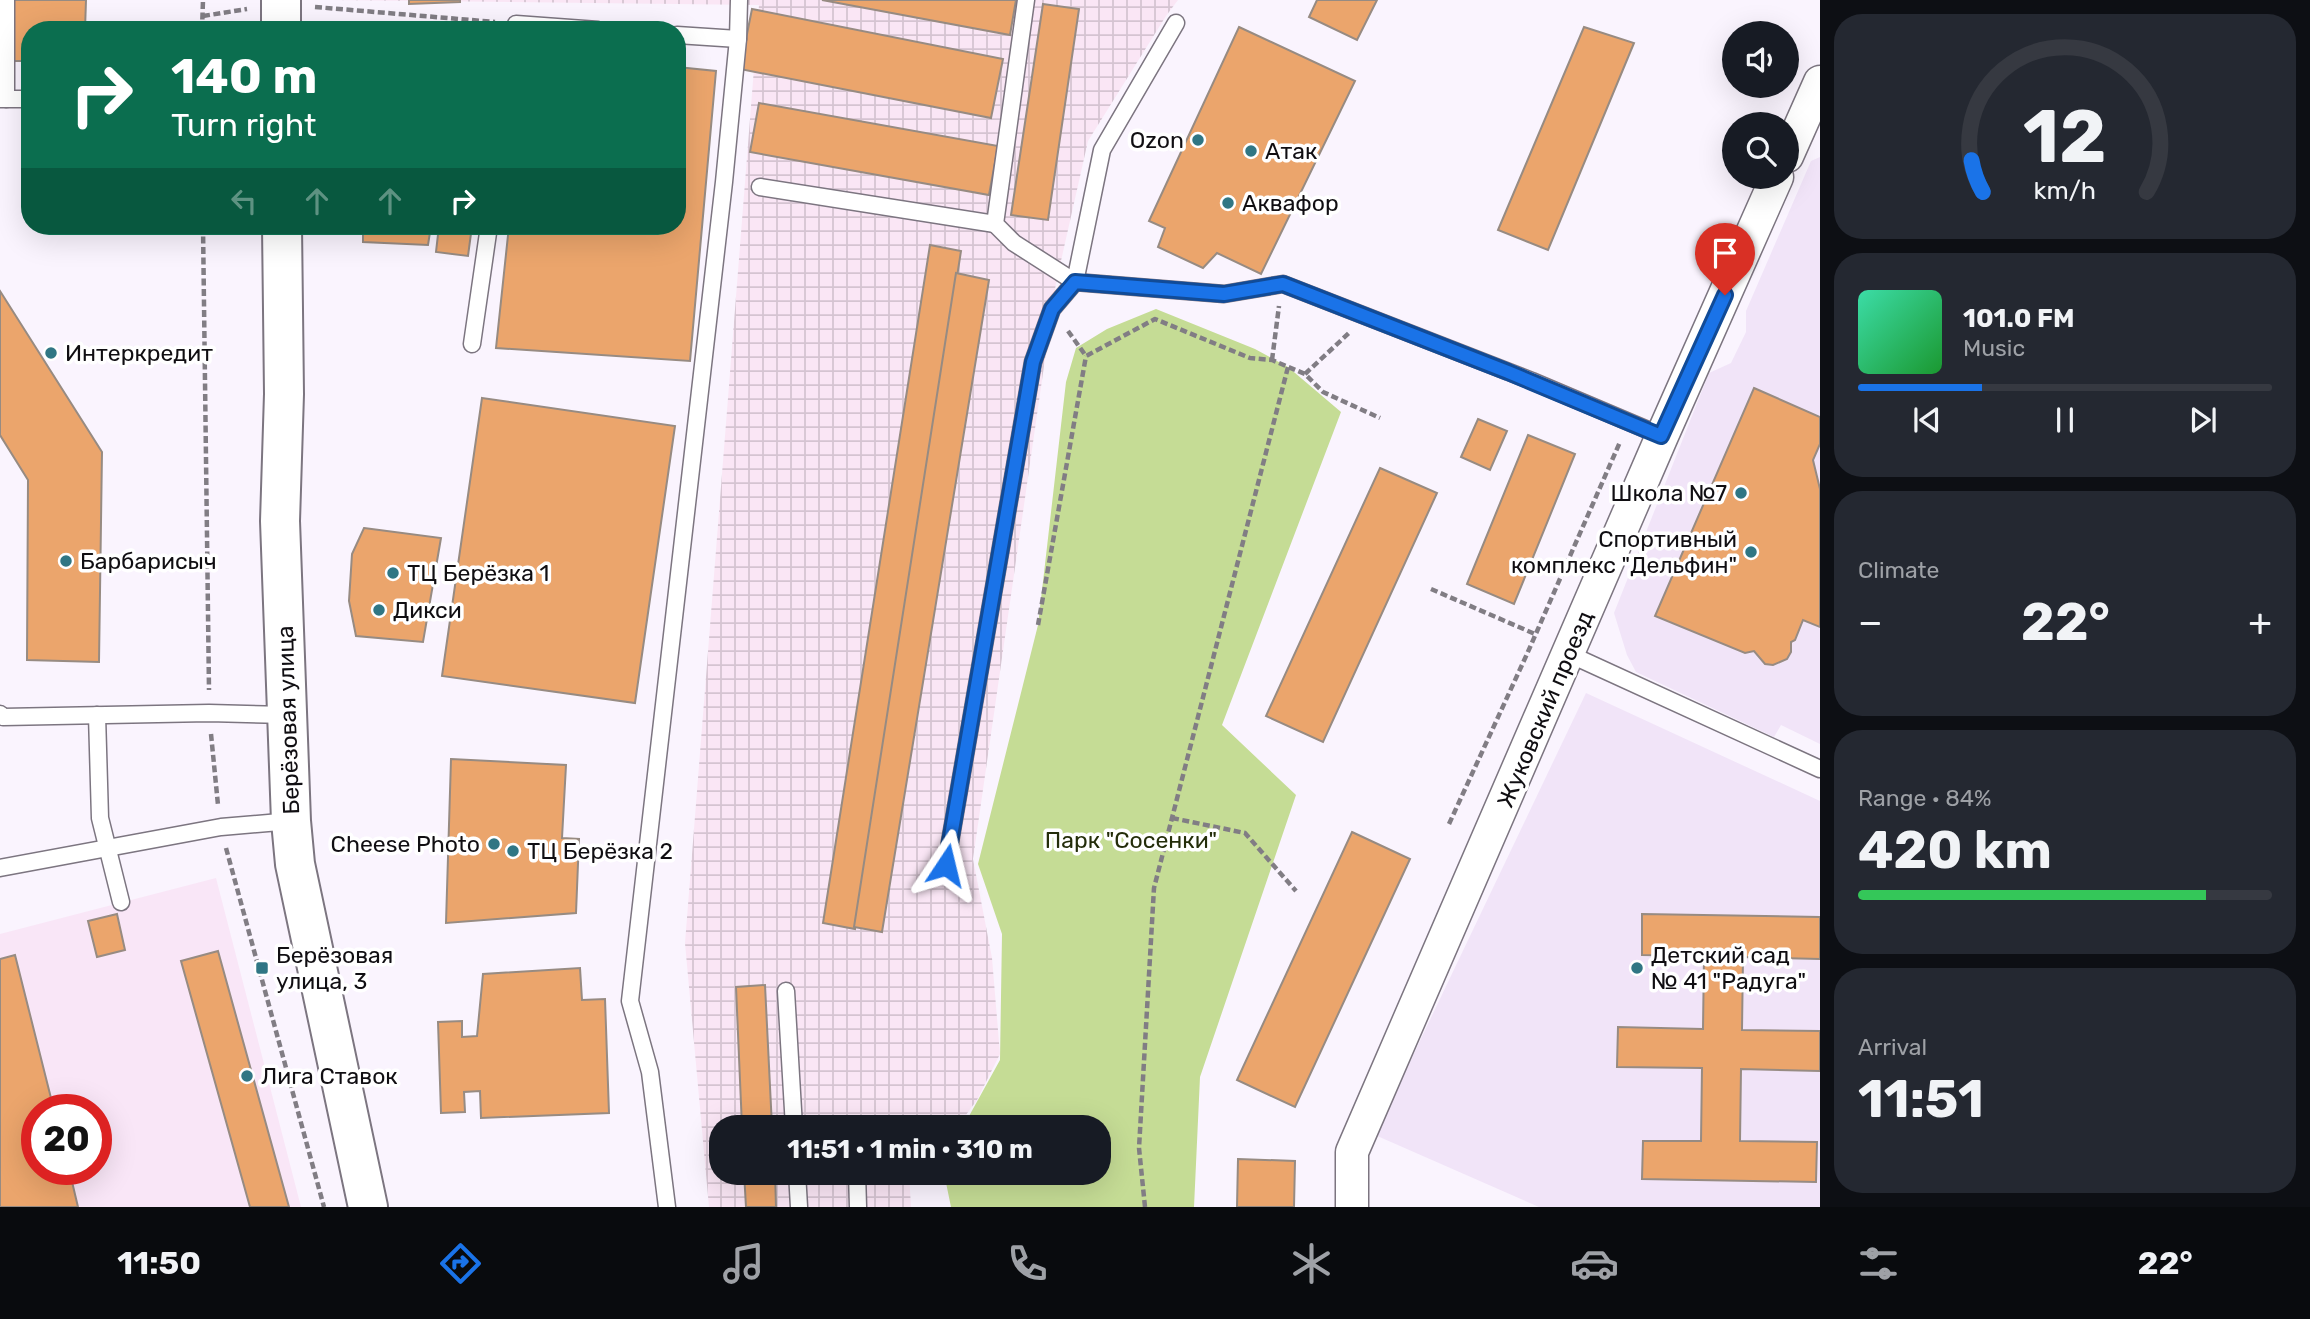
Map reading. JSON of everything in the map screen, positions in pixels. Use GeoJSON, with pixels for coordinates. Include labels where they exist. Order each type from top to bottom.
{"type":"FeatureCollection","features":[{"type":"Feature","properties":{"kind":"street"},"geometry":{"type":"LineString","coordinates":[[1799,129],[1820,82]]}},
{"type":"Feature","properties":{"kind":"street","name":"Жуковский проезд"},"geometry":{"type":"LineString","coordinates":[[1352,1207],[1352,1152],[1661,436],[1772,189]]}},
{"type":"Feature","properties":{"kind":"street","name":"Берёзовая улица"},"geometry":{"type":"LineString","coordinates":[[282,235],[284,394],[280,521],[290,821],[295,864],[368,1207]]}},
{"type":"Feature","properties":{"kind":"lane"},"geometry":{"type":"LineString","coordinates":[[6,0],[3,99],[21,99]]}},
{"type":"Feature","properties":{"kind":"lane"},"geometry":{"type":"LineString","coordinates":[[667,1207],[650,1072],[630,1001],[724,182],[738,39],[738,0]]}},
{"type":"Feature","properties":{"kind":"lane"},"geometry":{"type":"LineString","coordinates":[[995,223],[1026,0]]}},
{"type":"Feature","properties":{"kind":"lane"},"geometry":{"type":"LineString","coordinates":[[946,865],[1033,362],[1052,309],[1075,282],[1102,150],[1176,23]]}},
{"type":"Feature","properties":{"kind":"lane"},"geometry":{"type":"LineString","coordinates":[[686,36],[738,39]]}},
{"type":"Feature","properties":{"kind":"lane"},"geometry":{"type":"LineString","coordinates":[[760,187],[995,223],[1014,243],[1075,282],[1224,294],[1283,284],[1661,436]]}},
{"type":"Feature","properties":{"kind":"lane"},"geometry":{"type":"LineString","coordinates":[[472,344],[488,235]]}},
{"type":"Feature","properties":{"kind":"lane"},"geometry":{"type":"LineString","coordinates":[[1569,654],[1820,769]]}},
{"type":"Feature","properties":{"kind":"lane"},"geometry":{"type":"LineString","coordinates":[[0,714],[3,717],[209,713],[287,715]]}},
{"type":"Feature","properties":{"kind":"lane"},"geometry":{"type":"LineString","coordinates":[[97,715],[100,818],[121,902]]}},
{"type":"Feature","properties":{"kind":"lane"},"geometry":{"type":"LineString","coordinates":[[0,868],[220,827],[290,821]]}},
{"type":"Feature","properties":{"kind":"lane"},"geometry":{"type":"LineString","coordinates":[[786,991],[793,1115]]}},
{"type":"Feature","properties":{"kind":"lane"},"geometry":{"type":"LineString","coordinates":[[798,1185],[799,1207]]}},
{"type":"Feature","properties":{"kind":"lane"},"geometry":{"type":"LineString","coordinates":[[858,1185],[859,1207]]}},
{"type":"Feature","properties":{"kind":"path"},"geometry":{"type":"LineString","coordinates":[[203,0],[203,21]]}},
{"type":"Feature","properties":{"kind":"path"},"geometry":{"type":"LineString","coordinates":[[203,16],[281,11],[428,21]]}},
{"type":"Feature","properties":{"kind":"path"},"geometry":{"type":"LineString","coordinates":[[203,235],[209,713],[220,827],[324,1207]]}},
{"type":"Feature","properties":{"kind":"path"},"geometry":{"type":"LineString","coordinates":[[1272,360],[1283,284]]}},
{"type":"Feature","properties":{"kind":"path"},"geometry":{"type":"LineString","coordinates":[[1038,625],[1086,356],[1052,309]]}},
{"type":"Feature","properties":{"kind":"path"},"geometry":{"type":"LineString","coordinates":[[1305,374],[1366,317]]}},
{"type":"Feature","properties":{"kind":"path"},"geometry":{"type":"LineString","coordinates":[[1086,356],[1155,319],[1250,358],[1272,360],[1305,374],[1323,392],[1380,418]]}},
{"type":"Feature","properties":{"kind":"path"},"geometry":{"type":"LineString","coordinates":[[1145,1207],[1139,1149],[1154,888],[1288,367]]}},
{"type":"Feature","properties":{"kind":"path"},"geometry":{"type":"LineString","coordinates":[[1448,824],[1629,421]]}},
{"type":"Feature","properties":{"kind":"path"},"geometry":{"type":"LineString","coordinates":[[1431,589],[1535,634]]}},
{"type":"Feature","properties":{"kind":"path"},"geometry":{"type":"LineString","coordinates":[[1172,818],[1245,833],[1296,891]]}},
{"type":"Feature","properties":{"kind":"shaded area"},"geometry":{"type":"Polygon","coordinates":[[[330,0],[1178,0],[1088,141],[1056,283],[973,859],[992,958],[1000,1054],[977,1100],[966,1115],[709,1115],[709,1185],[910,1185],[911,1207],[709,1207],[685,943],[759,5],[330,0]]]}},
{"type":"Feature","properties":{"kind":"shaded area","name":"Школа №7"},"geometry":{"type":"Polygon","coordinates":[[[1820,157],[1820,744],[1781,725],[1774,737],[1636,672],[1627,655],[1614,613],[1709,373],[1731,363],[1746,332],[1746,311],[1811,161],[1820,157]]]}},
{"type":"Feature","properties":{"kind":"shaded area","name":"Детский сад № 41 \"Радуга\""},"geometry":{"type":"Polygon","coordinates":[[[1586,693],[1820,801],[1820,1207],[1539,1207],[1375,1135],[1586,693]]]}},
{"type":"Feature","properties":{"kind":"shaded area"},"geometry":{"type":"Polygon","coordinates":[[[216,878],[301,1207],[0,1207],[0,934],[216,878]]]}},
{"type":"Feature","properties":{"kind":"green space","name":"Парк \"Сосенки\""},"geometry":{"type":"Polygon","coordinates":[[[1156,309],[1255,349],[1288,367],[1341,412],[1222,725],[1296,795],[1200,1077],[1194,1207],[951,1207],[946,1185],[1111,1185],[1111,1115],[970,1115],[1000,1060],[1002,934],[978,864],[1038,625],[1066,382],[1076,348],[1107,329],[1156,309]]]}},
{"type":"Feature","properties":{"kind":"building"},"geometry":{"type":"Polygon","coordinates":[[[9,0],[86,0],[85,21],[21,21],[21,61],[9,61],[9,0]]]}},
{"type":"Feature","properties":{"kind":"building"},"geometry":{"type":"Polygon","coordinates":[[[409,0],[460,0],[460,2],[409,4],[409,0]]]}},
{"type":"Feature","properties":{"kind":"building"},"geometry":{"type":"Polygon","coordinates":[[[822,0],[1016,0],[1010,35],[822,0]]]}},
{"type":"Feature","properties":{"kind":"building"},"geometry":{"type":"Polygon","coordinates":[[[1317,0],[1377,0],[1357,40],[1309,17],[1317,0]]]}},
{"type":"Feature","properties":{"kind":"building"},"geometry":{"type":"Polygon","coordinates":[[[1043,4],[1079,9],[1048,220],[1011,215],[1043,4]]]}},
{"type":"Feature","properties":{"kind":"building"},"geometry":{"type":"Polygon","coordinates":[[[752,9],[1003,59],[991,118],[740,69],[752,9]]]}},
{"type":"Feature","properties":{"kind":"building","name":"Атак"},"geometry":{"type":"Polygon","coordinates":[[[1239,27],[1355,81],[1261,274],[1217,253],[1203,268],[1158,247],[1165,228],[1149,221],[1239,27]]]}},
{"type":"Feature","properties":{"kind":"building"},"geometry":{"type":"Polygon","coordinates":[[[1584,27],[1634,43],[1548,250],[1498,230],[1584,27]]]}},
{"type":"Feature","properties":{"kind":"building"},"geometry":{"type":"Polygon","coordinates":[[[686,68],[716,71],[690,361],[496,348],[508,235],[686,235],[686,68]]]}},
{"type":"Feature","properties":{"kind":"building"},"geometry":{"type":"Polygon","coordinates":[[[759,103],[998,146],[989,195],[750,152],[759,103]]]}},
{"type":"Feature","properties":{"kind":"building"},"geometry":{"type":"Polygon","coordinates":[[[363,235],[430,235],[428,245],[363,242],[363,235]]]}},
{"type":"Feature","properties":{"kind":"building"},"geometry":{"type":"Polygon","coordinates":[[[438,235],[471,235],[468,256],[436,252],[438,235]]]}},
{"type":"Feature","properties":{"kind":"building"},"geometry":{"type":"Polygon","coordinates":[[[930,245],[961,251],[855,929],[823,923],[930,245]]]}},
{"type":"Feature","properties":{"kind":"building"},"geometry":{"type":"Polygon","coordinates":[[[956,273],[989,280],[882,932],[854,927],[956,273]]]}},
{"type":"Feature","properties":{"kind":"building"},"geometry":{"type":"Polygon","coordinates":[[[0,291],[102,452],[99,662],[27,660],[28,480],[0,435],[0,291]]]}},
{"type":"Feature","properties":{"kind":"building","name":"Спортивный комплекс \"Дельфин\""},"geometry":{"type":"Polygon","coordinates":[[[1754,388],[1820,417],[1820,444],[1813,460],[1820,489],[1820,627],[1803,620],[1795,640],[1791,642],[1791,652],[1787,659],[1773,665],[1765,664],[1754,651],[1745,653],[1655,616],[1754,388]]]}},
{"type":"Feature","properties":{"kind":"building"},"geometry":{"type":"Polygon","coordinates":[[[482,398],[675,426],[635,703],[442,676],[482,398]]]}},
{"type":"Feature","properties":{"kind":"building"},"geometry":{"type":"Polygon","coordinates":[[[1478,419],[1507,431],[1490,470],[1461,457],[1478,419]]]}},
{"type":"Feature","properties":{"kind":"building"},"geometry":{"type":"Polygon","coordinates":[[[1528,435],[1575,454],[1514,604],[1467,584],[1528,435]]]}},
{"type":"Feature","properties":{"kind":"building"},"geometry":{"type":"Polygon","coordinates":[[[1380,468],[1437,493],[1323,742],[1266,716],[1380,468]]]}},
{"type":"Feature","properties":{"kind":"building","name":"ТЦ Берёзка 1"},"geometry":{"type":"Polygon","coordinates":[[[364,528],[441,538],[423,642],[356,636],[349,601],[352,554],[364,528]]]}},
{"type":"Feature","properties":{"kind":"building","name":"ТЦ Берёзка 2"},"geometry":{"type":"Polygon","coordinates":[[[451,759],[566,765],[562,838],[579,839],[576,913],[446,923],[451,759]]]}},
{"type":"Feature","properties":{"kind":"building"},"geometry":{"type":"Polygon","coordinates":[[[1352,832],[1410,859],[1295,1107],[1237,1080],[1352,832]]]}},
{"type":"Feature","properties":{"kind":"building"},"geometry":{"type":"Polygon","coordinates":[[[117,914],[125,950],[97,957],[88,921],[117,914]]]}},
{"type":"Feature","properties":{"kind":"building"},"geometry":{"type":"Polygon","coordinates":[[[1642,914],[1820,917],[1820,959],[1743,957],[1742,1030],[1820,1031],[1820,1071],[1741,1069],[1740,1141],[1817,1142],[1816,1182],[1642,1179],[1643,1141],[1701,1141],[1702,1068],[1617,1067],[1618,1027],[1703,1029],[1704,956],[1642,955],[1642,914]]]}},
{"type":"Feature","properties":{"kind":"building"},"geometry":{"type":"Polygon","coordinates":[[[218,951],[289,1207],[250,1207],[181,961],[218,951]]]}},
{"type":"Feature","properties":{"kind":"building"},"geometry":{"type":"Polygon","coordinates":[[[15,955],[50,1094],[21,1094],[21,1185],[73,1185],[78,1207],[0,1207],[0,959],[15,955]]]}},
{"type":"Feature","properties":{"kind":"building"},"geometry":{"type":"Polygon","coordinates":[[[580,968],[582,1000],[605,999],[609,1113],[481,1118],[480,1091],[464,1092],[465,1112],[441,1113],[438,1022],[462,1021],[462,1037],[477,1036],[483,974],[580,968]]]}},
{"type":"Feature","properties":{"kind":"building"},"geometry":{"type":"Polygon","coordinates":[[[765,985],[771,1115],[741,1115],[736,987],[765,985]]]}},
{"type":"Feature","properties":{"kind":"building"},"geometry":{"type":"Polygon","coordinates":[[[1238,1159],[1295,1161],[1294,1207],[1237,1207],[1238,1159]]]}},
{"type":"Feature","properties":{"kind":"building"},"geometry":{"type":"Polygon","coordinates":[[[745,1185],[775,1185],[776,1207],[746,1207],[745,1185]]]}},
{"type":"Feature","properties":{"kind":"place","name":"Ozon"},"geometry":{"type":"Point","coordinates":[1198,140]}},
{"type":"Feature","properties":{"kind":"place","name":"Атак"},"geometry":{"type":"Point","coordinates":[1251,151]}},
{"type":"Feature","properties":{"kind":"place","name":"Аквафор"},"geometry":{"type":"Point","coordinates":[1228,203]}},
{"type":"Feature","properties":{"kind":"place","name":"Интеркредит"},"geometry":{"type":"Point","coordinates":[51,353]}},
{"type":"Feature","properties":{"kind":"place","name":"Школа №7"},"geometry":{"type":"Point","coordinates":[1741,493]}},
{"type":"Feature","properties":{"kind":"place","name":"Спортивный комплекс \"Дельфин\""},"geometry":{"type":"Point","coordinates":[1751,552]}},
{"type":"Feature","properties":{"kind":"place","name":"Барбарисыч"},"geometry":{"type":"Point","coordinates":[66,561]}},
{"type":"Feature","properties":{"kind":"place","name":"ТЦ Берёзка 1"},"geometry":{"type":"Point","coordinates":[393,573]}},
{"type":"Feature","properties":{"kind":"place","name":"Дикси"},"geometry":{"type":"Point","coordinates":[379,610]}},
{"type":"Feature","properties":{"kind":"place","name":"Cheese Photo"},"geometry":{"type":"Point","coordinates":[494,844]}},
{"type":"Feature","properties":{"kind":"place","name":"ТЦ Берёзка 2"},"geometry":{"type":"Point","coordinates":[513,851]}},
{"type":"Feature","properties":{"kind":"place","name":"Берёзовая улица, 3"},"geometry":{"type":"Point","coordinates":[262,968]}},
{"type":"Feature","properties":{"kind":"place","name":"Детский сад № 41 \"Радуга\""},"geometry":{"type":"Point","coordinates":[1637,968]}},
{"type":"Feature","properties":{"kind":"place","name":"Лига Ставок"},"geometry":{"type":"Point","coordinates":[247,1076]}},
{"type":"Feature","properties":{"kind":"route"},"geometry":{"type":"LineString","coordinates":[[946,865],[1033,362],[1052,309],[1075,282],[1224,294],[1283,284],[1437,343],[1661,436],[1725,295]]}}]}
